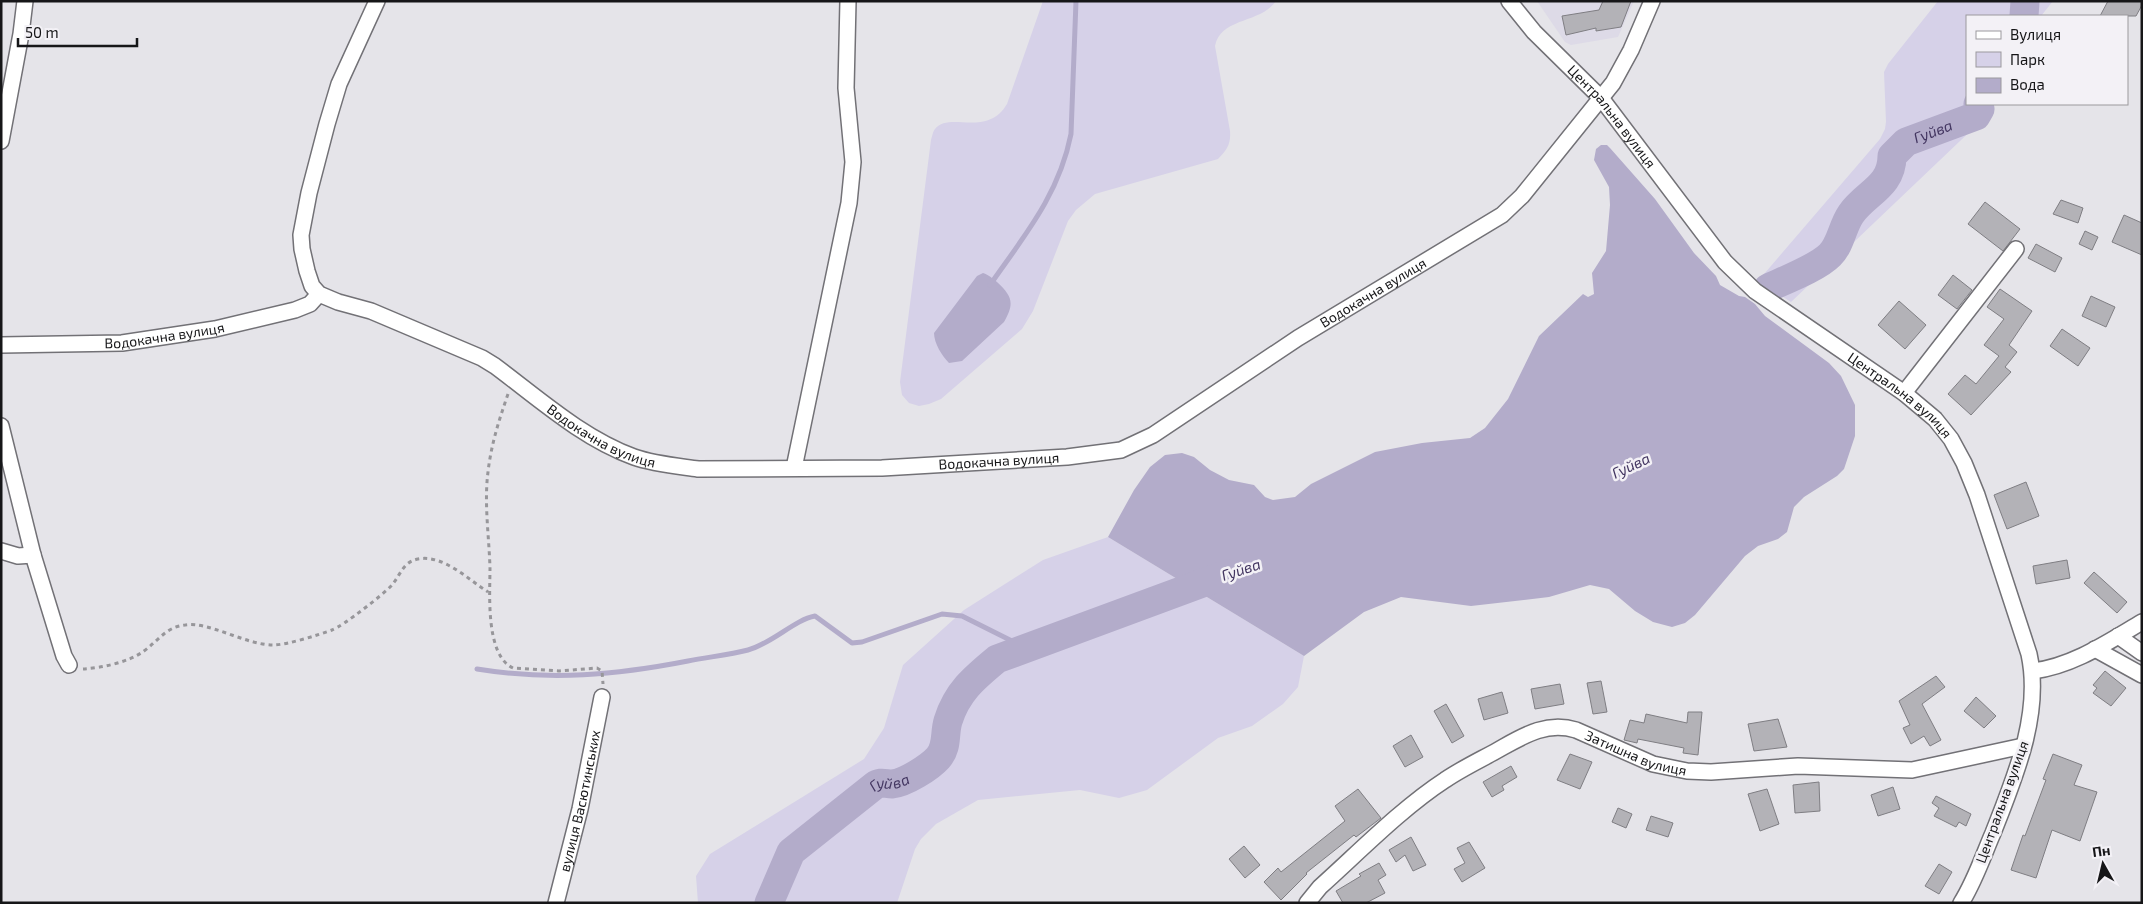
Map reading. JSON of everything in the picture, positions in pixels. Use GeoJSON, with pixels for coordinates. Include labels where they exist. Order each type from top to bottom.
{"type":"FeatureCollection","features":[{"type":"Feature","properties":{"kind":"street"},"geometry":{"type":"LineString","coordinates":[[1,141],[22,34],[26,1]]}},
{"type":"Feature","properties":{"kind":"street"},"geometry":{"type":"LineString","coordinates":[[319,294],[309,278],[302,249],[304,220],[327,124],[340,84],[377,1]]}},
{"type":"Feature","properties":{"kind":"street"},"geometry":{"type":"LineString","coordinates":[[794,468],[849,203],[853,162],[846,88],[848,1]]}},
{"type":"Feature","properties":{"kind":"street","name":"Центральна вулиця"},"geometry":{"type":"LineString","coordinates":[[1510,1],[1534,32],[1601,98],[1738,277],[1755,291],[1904,393],[1920,406],[1946,433],[1964,463],[1997,554],[2033,671],[2031,707],[2024,746],[2002,810],[1977,872],[1961,903]]}},
{"type":"Feature","properties":{"kind":"street","name":"Водокачна вулиця"},"geometry":{"type":"LineString","coordinates":[[1,345],[122,343],[215,329],[295,310],[310,304],[319,294],[338,302],[371,310],[482,358],[582,430],[634,457],[674,466],[698,469],[882,468],[1067,457],[1121,450],[1153,435],[1298,338],[1502,215],[1522,196],[1613,83],[1652,1]]}},
{"type":"Feature","properties":{"kind":"street"},"geometry":{"type":"LineString","coordinates":[[1904,393],[2016,250]]}},
{"type":"Feature","properties":{"kind":"street"},"geometry":{"type":"LineString","coordinates":[[1,426],[33,555],[64,656],[69,665]]}},
{"type":"Feature","properties":{"kind":"street"},"geometry":{"type":"LineString","coordinates":[[1,551],[18,556],[33,555]]}},
{"type":"Feature","properties":{"kind":"street"},"geometry":{"type":"LineString","coordinates":[[2033,671],[2058,666],[2095,649],[2142,622]]}},
{"type":"Feature","properties":{"kind":"street"},"geometry":{"type":"LineString","coordinates":[[2118,636],[2142,653]]}},
{"type":"Feature","properties":{"kind":"street"},"geometry":{"type":"LineString","coordinates":[[2095,649],[2142,675]]}},
{"type":"Feature","properties":{"kind":"street","name":"вулиця Васютинських"},"geometry":{"type":"LineString","coordinates":[[556,903],[580,809],[602,697]]}},
{"type":"Feature","properties":{"kind":"street","name":"Затишна вулиця"},"geometry":{"type":"LineString","coordinates":[[1306,903],[1320,887],[1379,834],[1424,795],[1446,779],[1526,735],[1552,726],[1564,726],[1576,730],[1653,764],[1687,771],[1711,772],[1798,766],[1912,770],[2024,746]]}},
{"type":"Feature","properties":{"kind":"path"},"geometry":{"type":"LineString","coordinates":[[512,379],[494,435],[488,474],[489,617],[498,649],[506,665],[513,668],[559,671],[597,668],[602,671],[603,677]]}},
{"type":"Feature","properties":{"kind":"path"},"geometry":{"type":"LineString","coordinates":[[69,665],[72,668],[87,669],[131,657],[147,648],[166,631],[187,624],[198,625],[253,642],[273,645],[333,629],[392,586],[401,569],[410,562],[419,559],[429,558],[444,563],[488,592]]}},
{"type":"Feature","properties":{"kind":"shaded area"},"geometry":{"type":"Polygon","coordinates":[[[1537,1],[1634,1],[1618,37],[1571,45],[1565,42],[1537,1]]]}},
{"type":"Feature","properties":{"kind":"green space"},"geometry":{"type":"Polygon","coordinates":[[[1043,1],[1276,1],[1261,14],[1225,30],[1215,46],[1230,131],[1229,143],[1221,156],[1218,159],[1095,194],[1076,210],[1068,221],[1033,311],[1022,329],[941,399],[919,406],[909,403],[902,395],[900,382],[933,133],[941,124],[949,122],[979,122],[989,120],[999,114],[1007,104],[1043,1]]]}},
{"type":"Feature","properties":{"kind":"green space"},"geometry":{"type":"Polygon","coordinates":[[[1938,1],[2053,1],[2042,15],[1966,15],[1966,105],[1990,105],[1981,121],[1791,302],[1758,281],[1880,139],[1886,122],[1884,72],[1888,64],[1938,1]]]}},
{"type":"Feature","properties":{"kind":"green space"},"geometry":{"type":"Polygon","coordinates":[[[1108,537],[1304,656],[1298,687],[1283,704],[1252,726],[1218,738],[1147,790],[1119,798],[1080,790],[978,800],[936,824],[921,839],[915,849],[897,903],[698,903],[696,876],[710,854],[864,759],[884,728],[903,665],[964,610],[1043,560],[1108,537]]]}},
{"type":"Feature","properties":{"kind":"water"},"geometry":{"type":"Polygon","coordinates":[[[1601,145],[1607,145],[1610,148],[1655,199],[1694,253],[1716,276],[1720,285],[1755,304],[1765,316],[1829,363],[1841,376],[1855,405],[1855,436],[1844,469],[1837,476],[1804,497],[1794,507],[1787,532],[1778,539],[1758,546],[1745,556],[1695,615],[1685,623],[1672,627],[1653,622],[1635,611],[1609,589],[1590,585],[1549,597],[1471,606],[1401,597],[1364,612],[1304,656],[1108,537],[1134,490],[1150,467],[1165,455],[1182,453],[1194,457],[1210,470],[1229,480],[1254,485],[1265,497],[1273,500],[1295,497],[1311,484],[1375,452],[1422,443],[1470,438],[1485,428],[1508,399],[1539,336],[1583,294],[1588,297],[1594,294],[1592,273],[1606,251],[1610,205],[1609,187],[1594,160],[1596,149],[1601,145]]]}},
{"type":"Feature","properties":{"kind":"water"},"geometry":{"type":"Polygon","coordinates":[[[983,273],[994,279],[1006,291],[1010,300],[1010,310],[1004,322],[962,361],[949,363],[935,341],[934,333],[977,276],[983,273]]]}},
{"type":"Feature","properties":{"kind":"building"},"geometry":{"type":"Polygon","coordinates":[[[1603,1],[1631,1],[1621,27],[1596,31],[1596,28],[1566,35],[1562,16],[1599,10],[1603,1]]]}},
{"type":"Feature","properties":{"kind":"building"},"geometry":{"type":"Polygon","coordinates":[[[2108,1],[2142,1],[2136,16],[2101,15],[2108,1]]]}},
{"type":"Feature","properties":{"kind":"building"},"geometry":{"type":"Polygon","coordinates":[[[2061,200],[2083,208],[2078,223],[2053,214],[2061,200]]]}},
{"type":"Feature","properties":{"kind":"building"},"geometry":{"type":"Polygon","coordinates":[[[1985,202],[2020,229],[2003,251],[1968,224],[1985,202]]]}},
{"type":"Feature","properties":{"kind":"building"},"geometry":{"type":"Polygon","coordinates":[[[2124,215],[2142,223],[2142,255],[2112,242],[2124,215]]]}},
{"type":"Feature","properties":{"kind":"building"},"geometry":{"type":"Polygon","coordinates":[[[2085,231],[2098,237],[2092,250],[2079,244],[2085,231]]]}},
{"type":"Feature","properties":{"kind":"building"},"geometry":{"type":"Polygon","coordinates":[[[2036,244],[2062,258],[2055,272],[2028,258],[2036,244]]]}},
{"type":"Feature","properties":{"kind":"building"},"geometry":{"type":"Polygon","coordinates":[[[1953,275],[1972,290],[1957,309],[1938,295],[1953,275]]]}},
{"type":"Feature","properties":{"kind":"building"},"geometry":{"type":"Polygon","coordinates":[[[2000,289],[2032,311],[2009,345],[2017,352],[2005,367],[2011,372],[1971,415],[1948,394],[1965,375],[1976,384],[1999,356],[1984,345],[2004,319],[1987,307],[2000,289]]]}},
{"type":"Feature","properties":{"kind":"building"},"geometry":{"type":"Polygon","coordinates":[[[2091,296],[2115,307],[2106,327],[2082,316],[2091,296]]]}},
{"type":"Feature","properties":{"kind":"building"},"geometry":{"type":"Polygon","coordinates":[[[1899,301],[1926,325],[1905,349],[1878,325],[1899,301]]]}},
{"type":"Feature","properties":{"kind":"building"},"geometry":{"type":"Polygon","coordinates":[[[2062,329],[2090,348],[2078,366],[2050,346],[2062,329]]]}},
{"type":"Feature","properties":{"kind":"building"},"geometry":{"type":"Polygon","coordinates":[[[2026,482],[2039,516],[2007,529],[1994,495],[2026,482]]]}},
{"type":"Feature","properties":{"kind":"building"},"geometry":{"type":"Polygon","coordinates":[[[2067,560],[2070,578],[2036,584],[2033,566],[2067,560]]]}},
{"type":"Feature","properties":{"kind":"building"},"geometry":{"type":"Polygon","coordinates":[[[2094,572],[2127,602],[2117,613],[2084,583],[2094,572]]]}},
{"type":"Feature","properties":{"kind":"building"},"geometry":{"type":"Polygon","coordinates":[[[2105,671],[2126,688],[2111,706],[2093,693],[2097,688],[2093,685],[2105,671]]]}},
{"type":"Feature","properties":{"kind":"building"},"geometry":{"type":"Polygon","coordinates":[[[1936,676],[1945,687],[1922,704],[1941,740],[1930,746],[1924,736],[1911,744],[1903,728],[1910,725],[1899,701],[1936,676]]]}},
{"type":"Feature","properties":{"kind":"building"},"geometry":{"type":"Polygon","coordinates":[[[1601,681],[1607,712],[1593,714],[1587,683],[1601,681]]]}},
{"type":"Feature","properties":{"kind":"building"},"geometry":{"type":"Polygon","coordinates":[[[1560,684],[1564,704],[1535,709],[1531,689],[1560,684]]]}},
{"type":"Feature","properties":{"kind":"building"},"geometry":{"type":"Polygon","coordinates":[[[1502,692],[1508,713],[1484,720],[1478,699],[1502,692]]]}},
{"type":"Feature","properties":{"kind":"building"},"geometry":{"type":"Polygon","coordinates":[[[1976,697],[1996,716],[1984,728],[1964,711],[1976,697]]]}},
{"type":"Feature","properties":{"kind":"building"},"geometry":{"type":"Polygon","coordinates":[[[1446,704],[1464,736],[1452,743],[1434,711],[1446,704]]]}},
{"type":"Feature","properties":{"kind":"building"},"geometry":{"type":"Polygon","coordinates":[[[1688,712],[1702,712],[1698,755],[1683,753],[1684,748],[1638,739],[1637,743],[1624,740],[1630,720],[1644,723],[1646,714],[1687,723],[1688,712]]]}},
{"type":"Feature","properties":{"kind":"building"},"geometry":{"type":"Polygon","coordinates":[[[1778,719],[1787,747],[1754,751],[1748,724],[1778,719]]]}},
{"type":"Feature","properties":{"kind":"building"},"geometry":{"type":"Polygon","coordinates":[[[1411,735],[1423,757],[1405,767],[1393,746],[1411,735]]]}},
{"type":"Feature","properties":{"kind":"building"},"geometry":{"type":"Polygon","coordinates":[[[1570,754],[1592,762],[1580,789],[1557,780],[1570,754]]]}},
{"type":"Feature","properties":{"kind":"building"},"geometry":{"type":"Polygon","coordinates":[[[2053,754],[2082,765],[2074,785],[2097,792],[2080,841],[2052,830],[2036,878],[2011,870],[2023,835],[2025,836],[2046,780],[2043,779],[2053,754]]]}},
{"type":"Feature","properties":{"kind":"building"},"geometry":{"type":"Polygon","coordinates":[[[1511,766],[1517,777],[1502,786],[1504,790],[1492,797],[1483,782],[1511,766]]]}},
{"type":"Feature","properties":{"kind":"building"},"geometry":{"type":"Polygon","coordinates":[[[1819,782],[1820,811],[1795,813],[1793,785],[1819,782]]]}},
{"type":"Feature","properties":{"kind":"building"},"geometry":{"type":"Polygon","coordinates":[[[1893,787],[1900,809],[1878,816],[1871,795],[1893,787]]]}},
{"type":"Feature","properties":{"kind":"building"},"geometry":{"type":"Polygon","coordinates":[[[1358,789],[1381,818],[1356,837],[1354,835],[1306,873],[1281,900],[1264,882],[1278,868],[1281,872],[1345,821],[1335,806],[1358,789]]]}},
{"type":"Feature","properties":{"kind":"building"},"geometry":{"type":"Polygon","coordinates":[[[1767,789],[1779,824],[1760,831],[1748,794],[1767,789]]]}},
{"type":"Feature","properties":{"kind":"building"},"geometry":{"type":"Polygon","coordinates":[[[1936,796],[1971,814],[1966,826],[1959,822],[1956,827],[1934,816],[1939,808],[1932,803],[1936,796]]]}},
{"type":"Feature","properties":{"kind":"building"},"geometry":{"type":"Polygon","coordinates":[[[1618,808],[1632,814],[1626,828],[1612,822],[1618,808]]]}},
{"type":"Feature","properties":{"kind":"building"},"geometry":{"type":"Polygon","coordinates":[[[1651,816],[1673,823],[1668,837],[1646,830],[1651,816]]]}},
{"type":"Feature","properties":{"kind":"building"},"geometry":{"type":"Polygon","coordinates":[[[1411,837],[1426,865],[1413,871],[1405,855],[1396,862],[1389,850],[1411,837]]]}},
{"type":"Feature","properties":{"kind":"building"},"geometry":{"type":"Polygon","coordinates":[[[1469,842],[1485,868],[1462,882],[1454,869],[1465,863],[1457,848],[1469,842]]]}},
{"type":"Feature","properties":{"kind":"building"},"geometry":{"type":"Polygon","coordinates":[[[1244,846],[1260,865],[1245,878],[1229,859],[1244,846]]]}},
{"type":"Feature","properties":{"kind":"building"},"geometry":{"type":"Polygon","coordinates":[[[1379,863],[1386,875],[1378,880],[1385,893],[1366,903],[1343,903],[1336,891],[1361,876],[1359,874],[1379,863]]]}},
{"type":"Feature","properties":{"kind":"building"},"geometry":{"type":"Polygon","coordinates":[[[1939,864],[1952,872],[1939,894],[1925,886],[1939,864]]]}},
{"type":"Feature","properties":{"kind":"waterway"},"geometry":{"type":"LineString","coordinates":[[990,285],[1039,214],[1058,176],[1065,156],[1071,134],[1076,1]]}},
{"type":"Feature","properties":{"kind":"waterway","name":"Гуйва"},"geometry":{"type":"LineString","coordinates":[[2024,15],[2025,1]]}},
{"type":"Feature","properties":{"kind":"waterway","name":"Гуйва"},"geometry":{"type":"LineString","coordinates":[[1768,288],[1809,269],[1834,251],[1851,214],[1883,182],[1891,167],[1892,156],[1906,142],[1976,116],[1980,109],[1978,105]]}},
{"type":"Feature","properties":{"kind":"waterway","name":"Гуйва"},"geometry":{"type":"LineString","coordinates":[[769,903],[791,852],[876,784],[892,784],[904,781],[923,770],[938,758],[945,745],[948,721],[956,702],[967,686],[997,659],[1227,574]]}},
{"type":"Feature","properties":{"kind":"waterway"},"geometry":{"type":"LineString","coordinates":[[477,669],[531,675],[583,675],[661,666],[748,650],[757,647],[799,622],[815,616],[852,643],[862,642],[942,614],[962,616],[1026,648]]}}]}
